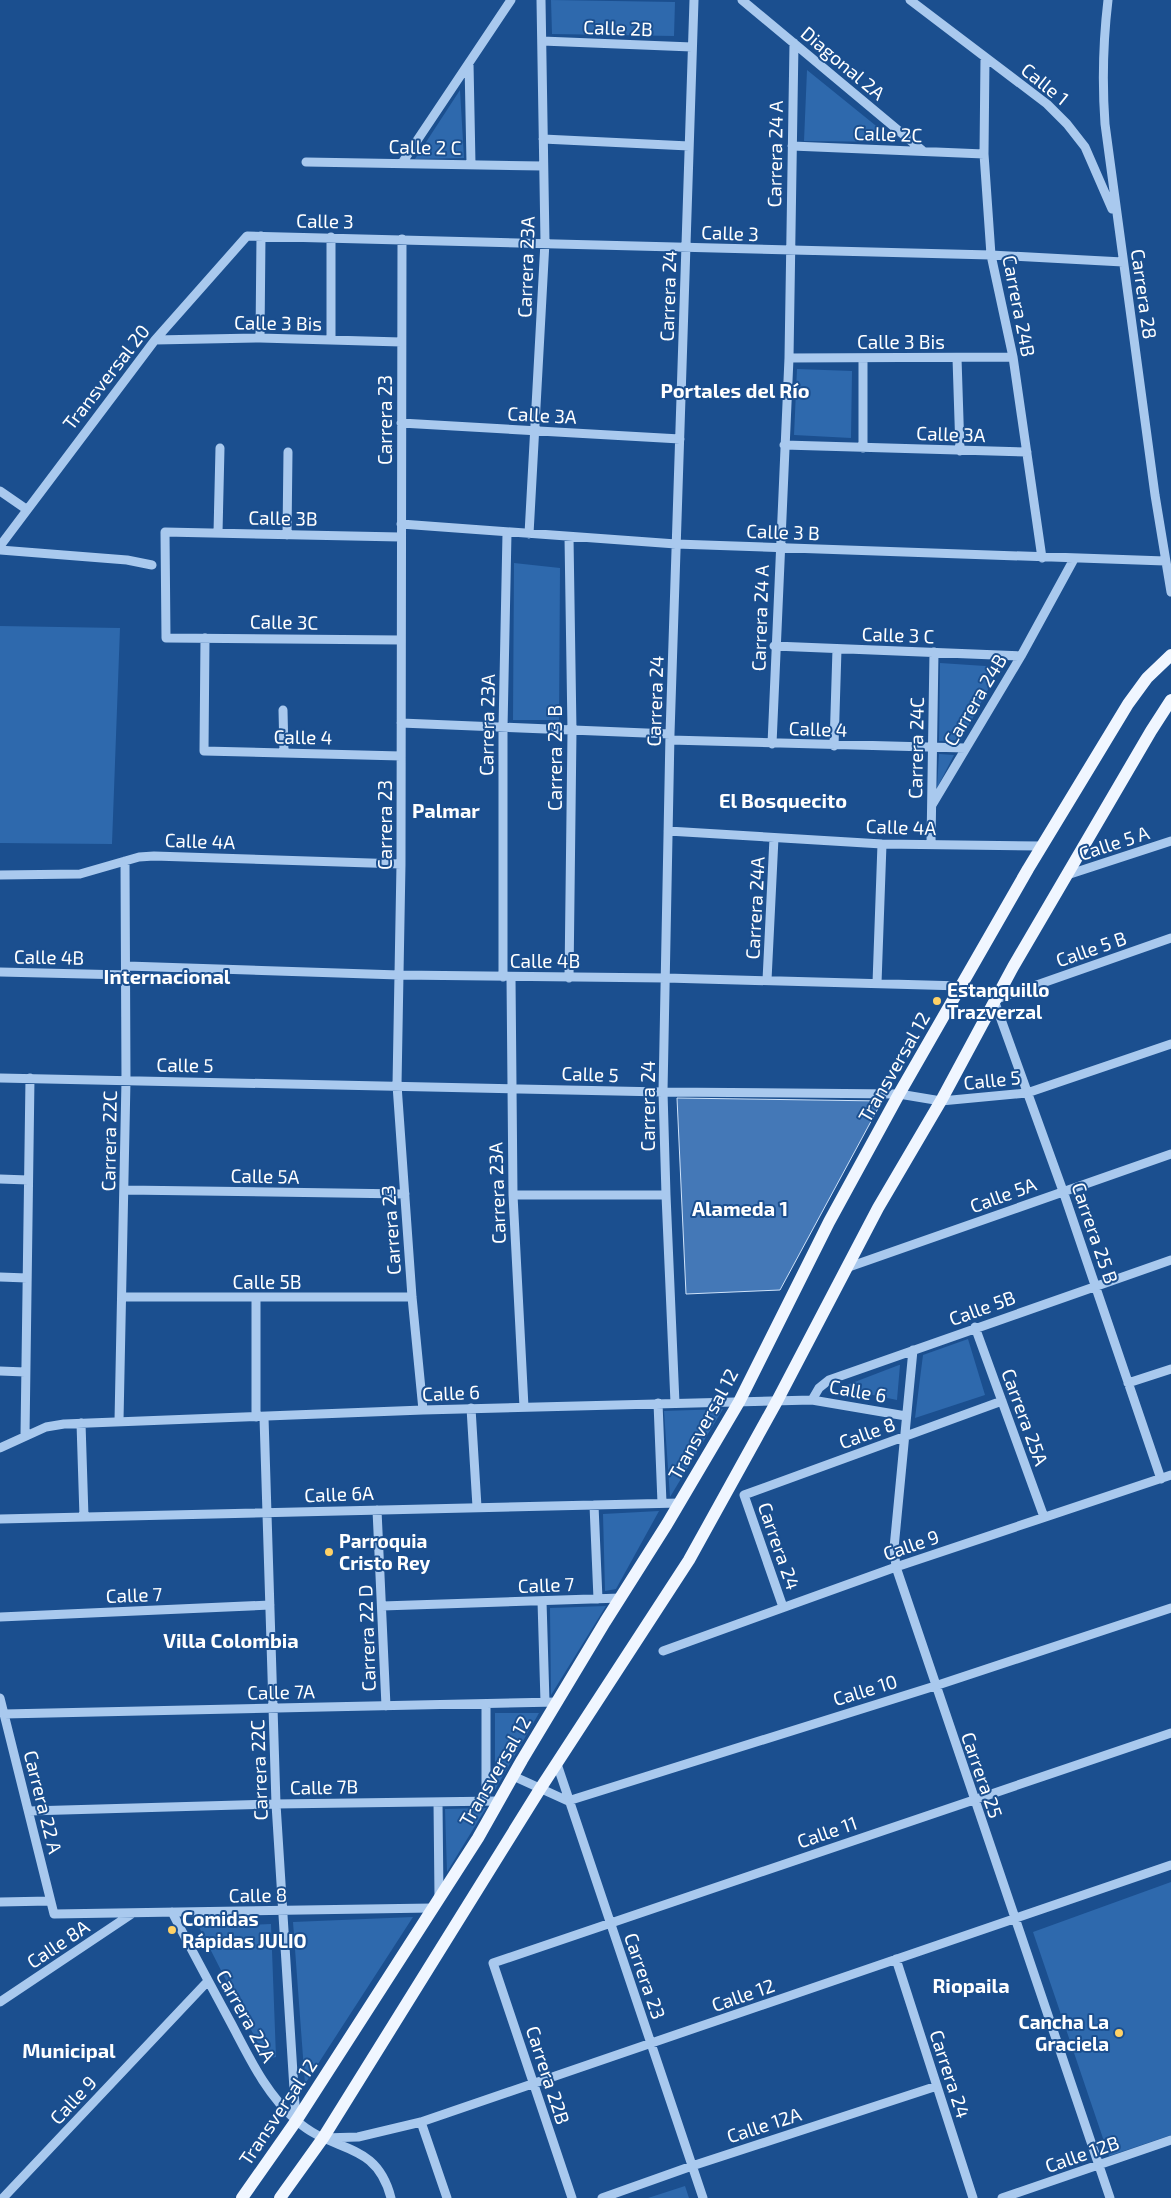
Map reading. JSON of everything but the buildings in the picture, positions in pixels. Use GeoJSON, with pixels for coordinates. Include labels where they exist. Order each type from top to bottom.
{"type":"FeatureCollection","features":[{"type":"Feature","properties":{"kind":"main road","name":"Transversal 12"},"geometry":{"type":"LineString","coordinates":[[242,2198],[296,2121],[436,1903],[493,1801],[513,1776],[551,1702],[680,1503],[739,1402],[829,1222],[899,1094],[1042,846],[1128,704],[1147,678],[1171,655]]}},
{"type":"Feature","properties":{"kind":"main road"},"geometry":{"type":"LineString","coordinates":[[280,2198],[323,2138],[540,1789],[689,1560],[777,1401],[878,1208],[940,1101],[994,1000],[1171,700]]}},
{"type":"Feature","properties":{"kind":"street"},"geometry":{"type":"LineString","coordinates":[[402,163],[511,0]]}},
{"type":"Feature","properties":{"kind":"street","name":"Carrera 23A"},"geometry":{"type":"LineString","coordinates":[[529,534],[545,242],[541,0]]}},
{"type":"Feature","properties":{"kind":"street","name":"Carrera 24"},"geometry":{"type":"LineString","coordinates":[[676,1402],[663,1092],[670,737],[694,0]]}},
{"type":"Feature","properties":{"kind":"street","name":"Diagonal 2A"},"geometry":{"type":"LineString","coordinates":[[742,0],[923,151]]}},
{"type":"Feature","properties":{"kind":"street","name":"Calle 1"},"geometry":{"type":"LineString","coordinates":[[910,0],[1047,104],[1068,124],[1085,146],[1098,173],[1118,226]]}},
{"type":"Feature","properties":{"kind":"street","name":"Carrera 28"},"geometry":{"type":"LineString","coordinates":[[1108,0],[1102,43],[1102,87],[1118,226],[1171,592]]}},
{"type":"Feature","properties":{"kind":"street","name":"Calle 2B"},"geometry":{"type":"LineString","coordinates":[[542,41],[692,47]]}},
{"type":"Feature","properties":{"kind":"street","name":"Carrera 24 A"},"geometry":{"type":"LineString","coordinates":[[772,744],[774,646],[789,358],[794,43]]}},
{"type":"Feature","properties":{"kind":"street","name":"Carrera 24B"},"geometry":{"type":"LineString","coordinates":[[985,58],[984,154],[992,255],[1013,357],[1042,558]]}},
{"type":"Feature","properties":{"kind":"street"},"geometry":{"type":"LineString","coordinates":[[468,164],[469,63]]}},
{"type":"Feature","properties":{"kind":"street"},"geometry":{"type":"LineString","coordinates":[[543,139],[689,146]]}},
{"type":"Feature","properties":{"kind":"street","name":"Calle 2C"},"geometry":{"type":"LineString","coordinates":[[792,146],[984,154]]}},
{"type":"Feature","properties":{"kind":"street","name":"Calle 2 C"},"geometry":{"type":"LineString","coordinates":[[306,162],[543,166]]}},
{"type":"Feature","properties":{"kind":"street","name":"Calle 3"},"geometry":{"type":"LineString","coordinates":[[247,236],[545,242],[686,248],[992,255],[1123,262]]}},
{"type":"Feature","properties":{"kind":"street","name":"Transversal 20"},"geometry":{"type":"LineString","coordinates":[[0,546],[155,340],[247,236]]}},
{"type":"Feature","properties":{"kind":"street"},"geometry":{"type":"LineString","coordinates":[[260,338],[261,236]]}},
{"type":"Feature","properties":{"kind":"street"},"geometry":{"type":"LineString","coordinates":[[331,237],[331,340]]}},
{"type":"Feature","properties":{"kind":"street","name":"Carrera 23"},"geometry":{"type":"LineString","coordinates":[[402,239],[400,524],[401,864],[397,1085],[412,1297],[423,1410]]}},
{"type":"Feature","properties":{"kind":"street","name":"Calle 3 Bis"},"geometry":{"type":"LineString","coordinates":[[155,340],[260,338],[401,342]]}},
{"type":"Feature","properties":{"kind":"street","name":"Calle 3 Bis"},"geometry":{"type":"LineString","coordinates":[[789,358],[1013,357]]}},
{"type":"Feature","properties":{"kind":"street"},"geometry":{"type":"LineString","coordinates":[[863,358],[863,448]]}},
{"type":"Feature","properties":{"kind":"street"},"geometry":{"type":"LineString","coordinates":[[957,358],[960,451]]}},
{"type":"Feature","properties":{"kind":"street","name":"Calle 3A"},"geometry":{"type":"LineString","coordinates":[[401,423],[680,439]]}},
{"type":"Feature","properties":{"kind":"street","name":"Calle 3A"},"geometry":{"type":"LineString","coordinates":[[784,445],[1027,452]]}},
{"type":"Feature","properties":{"kind":"street"},"geometry":{"type":"LineString","coordinates":[[218,533],[220,448]]}},
{"type":"Feature","properties":{"kind":"street"},"geometry":{"type":"LineString","coordinates":[[287,535],[288,452]]}},
{"type":"Feature","properties":{"kind":"street"},"geometry":{"type":"LineString","coordinates":[[0,491],[26,509]]}},
{"type":"Feature","properties":{"kind":"street","name":"Calle 3 B"},"geometry":{"type":"LineString","coordinates":[[400,524],[569,538],[676,544],[1165,561]]}},
{"type":"Feature","properties":{"kind":"street","name":"Calle 3B"},"geometry":{"type":"LineString","coordinates":[[166,638],[166,532],[400,537]]}},
{"type":"Feature","properties":{"kind":"street","name":"Carrera 23A"},"geometry":{"type":"LineString","coordinates":[[507,532],[503,728],[507,977],[513,1195],[524,1407]]}},
{"type":"Feature","properties":{"kind":"street","name":"Carrera 23 B"},"geometry":{"type":"LineString","coordinates":[[569,538],[572,731],[569,978]]}},
{"type":"Feature","properties":{"kind":"street"},"geometry":{"type":"LineString","coordinates":[[0,550],[128,560],[152,565]]}},
{"type":"Feature","properties":{"kind":"street","name":"Carrera 24B"},"geometry":{"type":"LineString","coordinates":[[932,805],[1021,656],[1074,559]]}},
{"type":"Feature","properties":{"kind":"street","name":"Calle 3C"},"geometry":{"type":"LineString","coordinates":[[166,638],[401,640]]}},
{"type":"Feature","properties":{"kind":"street","name":"Calle 4"},"geometry":{"type":"LineString","coordinates":[[205,638],[204,751],[401,756]]}},
{"type":"Feature","properties":{"kind":"street","name":"Calle 3 C"},"geometry":{"type":"LineString","coordinates":[[774,646],[1021,656]]}},
{"type":"Feature","properties":{"kind":"street"},"geometry":{"type":"LineString","coordinates":[[834,746],[837,649]]}},
{"type":"Feature","properties":{"kind":"street","name":"Carrera 24C"},"geometry":{"type":"LineString","coordinates":[[931,844],[934,652]]}},
{"type":"Feature","properties":{"kind":"street"},"geometry":{"type":"LineString","coordinates":[[283,710],[284,753]]}},
{"type":"Feature","properties":{"kind":"street","name":"Calle 4"},"geometry":{"type":"LineString","coordinates":[[401,723],[572,731],[772,744],[965,748]]}},
{"type":"Feature","properties":{"kind":"street","name":"Calle 4A"},"geometry":{"type":"LineString","coordinates":[[668,831],[882,844],[1042,846]]}},
{"type":"Feature","properties":{"kind":"street","name":"Carrera 24A"},"geometry":{"type":"LineString","coordinates":[[767,980],[774,838]]}},
{"type":"Feature","properties":{"kind":"street","name":"Calle 5 A"},"geometry":{"type":"LineString","coordinates":[[1067,875],[1171,841]]}},
{"type":"Feature","properties":{"kind":"street"},"geometry":{"type":"LineString","coordinates":[[877,983],[882,844]]}},
{"type":"Feature","properties":{"kind":"street","name":"Calle 4A"},"geometry":{"type":"LineString","coordinates":[[0,875],[80,874],[97,871],[126,861],[154,856],[401,864]]}},
{"type":"Feature","properties":{"kind":"street","name":"Carrera 22C"},"geometry":{"type":"LineString","coordinates":[[119,1421],[125,1190],[126,861]]}},
{"type":"Feature","properties":{"kind":"street","name":"Calle 5 B"},"geometry":{"type":"LineString","coordinates":[[994,1000],[1171,938]]}},
{"type":"Feature","properties":{"kind":"street","name":"Calle 4B"},"geometry":{"type":"LineString","coordinates":[[0,972],[127,970],[666,978],[962,986]]}},
{"type":"Feature","properties":{"kind":"street","name":"Carrera 25 B"},"geometry":{"type":"LineString","coordinates":[[994,1000],[1063,1191],[1161,1479]]}},
{"type":"Feature","properties":{"kind":"street","name":"Calle 5"},"geometry":{"type":"LineString","coordinates":[[0,1078],[663,1092],[899,1094],[940,1101],[1027,1093],[1171,1044]]}},
{"type":"Feature","properties":{"kind":"street"},"geometry":{"type":"LineString","coordinates":[[25,1435],[30,1078]]}},
{"type":"Feature","properties":{"kind":"street","name":"Calle 5A"},"geometry":{"type":"LineString","coordinates":[[846,1268],[1171,1154]]}},
{"type":"Feature","properties":{"kind":"street"},"geometry":{"type":"LineString","coordinates":[[0,1179],[28,1180]]}},
{"type":"Feature","properties":{"kind":"street","name":"Calle 5A"},"geometry":{"type":"LineString","coordinates":[[125,1190],[405,1194]]}},
{"type":"Feature","properties":{"kind":"street"},"geometry":{"type":"LineString","coordinates":[[513,1195],[666,1196]]}},
{"type":"Feature","properties":{"kind":"street","name":"Calle 5B"},"geometry":{"type":"LineString","coordinates":[[812,1400],[819,1388],[829,1380],[975,1327],[1171,1260]]}},
{"type":"Feature","properties":{"kind":"street"},"geometry":{"type":"LineString","coordinates":[[0,1277],[27,1278]]}},
{"type":"Feature","properties":{"kind":"street","name":"Calle 5B"},"geometry":{"type":"LineString","coordinates":[[123,1297],[256,1299],[412,1297]]}},
{"type":"Feature","properties":{"kind":"street","name":"Carrera 22C"},"geometry":{"type":"LineString","coordinates":[[256,1299],[260,1417],[267,1513],[276,1804],[296,2121]]}},
{"type":"Feature","properties":{"kind":"street","name":"Carrera 25A"},"geometry":{"type":"LineString","coordinates":[[975,1327],[1044,1517]]}},
{"type":"Feature","properties":{"kind":"street","name":"Carrera 25"},"geometry":{"type":"LineString","coordinates":[[913,1350],[894,1548],[896,1567],[973,1800],[1110,2198]]}},
{"type":"Feature","properties":{"kind":"street"},"geometry":{"type":"LineString","coordinates":[[1128,1383],[1171,1369]]}},
{"type":"Feature","properties":{"kind":"street"},"geometry":{"type":"LineString","coordinates":[[0,1371],[25,1372]]}},
{"type":"Feature","properties":{"kind":"street","name":"Calle 6"},"geometry":{"type":"LineString","coordinates":[[0,1448],[46,1427],[81,1422],[471,1408],[812,1400],[906,1416]]}},
{"type":"Feature","properties":{"kind":"street","name":"Calle 8"},"geometry":{"type":"LineString","coordinates":[[744,1495],[1002,1401]]}},
{"type":"Feature","properties":{"kind":"street"},"geometry":{"type":"LineString","coordinates":[[658,1403],[662,1503]]}},
{"type":"Feature","properties":{"kind":"street"},"geometry":{"type":"LineString","coordinates":[[471,1408],[477,1507]]}},
{"type":"Feature","properties":{"kind":"street"},"geometry":{"type":"LineString","coordinates":[[81,1422],[84,1517]]}},
{"type":"Feature","properties":{"kind":"street","name":"Calle 9"},"geometry":{"type":"LineString","coordinates":[[663,1651],[896,1567],[1171,1475]]}},
{"type":"Feature","properties":{"kind":"street","name":"Carrera 24"},"geometry":{"type":"LineString","coordinates":[[744,1495],[783,1607]]}},
{"type":"Feature","properties":{"kind":"street","name":"Calle 6A"},"geometry":{"type":"LineString","coordinates":[[0,1519],[680,1503]]}},
{"type":"Feature","properties":{"kind":"street"},"geometry":{"type":"LineString","coordinates":[[594,1505],[598,1599]]}},
{"type":"Feature","properties":{"kind":"street","name":"Carrera 22 D"},"geometry":{"type":"LineString","coordinates":[[377,1510],[386,1706]]}},
{"type":"Feature","properties":{"kind":"street","name":"Calle 7"},"geometry":{"type":"LineString","coordinates":[[382,1606],[620,1598]]}},
{"type":"Feature","properties":{"kind":"street"},"geometry":{"type":"LineString","coordinates":[[542,1601],[551,1702]]}},
{"type":"Feature","properties":{"kind":"street","name":"Calle 7"},"geometry":{"type":"LineString","coordinates":[[0,1617],[270,1605]]}},
{"type":"Feature","properties":{"kind":"street","name":"Calle 10"},"geometry":{"type":"LineString","coordinates":[[568,1801],[935,1686],[1171,1608]]}},
{"type":"Feature","properties":{"kind":"street","name":"Carrera 22 A"},"geometry":{"type":"LineString","coordinates":[[0,1698],[54,1914]]}},
{"type":"Feature","properties":{"kind":"street","name":"Calle 7A"},"geometry":{"type":"LineString","coordinates":[[4,1714],[551,1702]]}},
{"type":"Feature","properties":{"kind":"street"},"geometry":{"type":"LineString","coordinates":[[486,1704],[493,1801]]}},
{"type":"Feature","properties":{"kind":"street","name":"Calle 11"},"geometry":{"type":"LineString","coordinates":[[494,1963],[610,1922],[1171,1734]]}},
{"type":"Feature","properties":{"kind":"street","name":"Carrera 23"},"geometry":{"type":"LineString","coordinates":[[557,1764],[703,2198]]}},
{"type":"Feature","properties":{"kind":"street"},"geometry":{"type":"LineString","coordinates":[[513,1776],[568,1801]]}},
{"type":"Feature","properties":{"kind":"street","name":"Calle 7B"},"geometry":{"type":"LineString","coordinates":[[29,1812],[276,1804],[493,1801]]}},
{"type":"Feature","properties":{"kind":"street"},"geometry":{"type":"LineString","coordinates":[[436,1903],[438,1802]]}},
{"type":"Feature","properties":{"kind":"street","name":"Calle 12"},"geometry":{"type":"LineString","coordinates":[[323,2138],[358,2137],[421,2122],[1171,1866]]}},
{"type":"Feature","properties":{"kind":"street"},"geometry":{"type":"LineString","coordinates":[[0,1902],[50,1901]]}},
{"type":"Feature","properties":{"kind":"street","name":"Calle 8"},"geometry":{"type":"LineString","coordinates":[[54,1914],[282,1911],[436,1903]]}},
{"type":"Feature","properties":{"kind":"street","name":"Carrera 22A"},"geometry":{"type":"LineString","coordinates":[[172,1912],[267,2088],[296,2121],[323,2138],[353,2150],[373,2162],[382,2175],[391,2198]]}},
{"type":"Feature","properties":{"kind":"street","name":"Calle 8A"},"geometry":{"type":"LineString","coordinates":[[0,2002],[134,1913]]}},
{"type":"Feature","properties":{"kind":"street","name":"Carrera 24"},"geometry":{"type":"LineString","coordinates":[[896,1959],[973,2198]]}},
{"type":"Feature","properties":{"kind":"street","name":"Carrera 22B"},"geometry":{"type":"LineString","coordinates":[[494,1963],[572,2198]]}},
{"type":"Feature","properties":{"kind":"street","name":"Calle 9"},"geometry":{"type":"LineString","coordinates":[[3,2198],[208,1981]]}},
{"type":"Feature","properties":{"kind":"street","name":"Calle 12A"},"geometry":{"type":"LineString","coordinates":[[602,2198],[692,2166],[937,2086]]}},
{"type":"Feature","properties":{"kind":"street"},"geometry":{"type":"LineString","coordinates":[[421,2122],[447,2198]]}},
{"type":"Feature","properties":{"kind":"street","name":"Calle 12B"},"geometry":{"type":"LineString","coordinates":[[1002,2198],[1171,2140]]}},
{"type":"Feature","properties":{"kind":"shaded area"},"geometry":{"type":"Polygon","coordinates":[[[551,0],[675,2],[674,36],[552,34],[551,0]]]}},
{"type":"Feature","properties":{"kind":"shaded area"},"geometry":{"type":"Polygon","coordinates":[[[807,70],[896,142],[804,141],[807,70]]]}},
{"type":"Feature","properties":{"kind":"shaded area"},"geometry":{"type":"Polygon","coordinates":[[[460,90],[464,158],[415,159],[460,90]]]}},
{"type":"Feature","properties":{"kind":"shaded area"},"geometry":{"type":"Polygon","coordinates":[[[797,369],[852,371],[851,438],[794,435],[797,369]]]}},
{"type":"Feature","properties":{"kind":"shaded area"},"geometry":{"type":"Polygon","coordinates":[[[514,563],[560,568],[559,720],[513,720],[514,563]]]}},
{"type":"Feature","properties":{"kind":"shaded area"},"geometry":{"type":"Polygon","coordinates":[[[0,626],[120,628],[112,844],[0,843],[0,626]]]}},
{"type":"Feature","properties":{"kind":"shaded area"},"geometry":{"type":"Polygon","coordinates":[[[940,663],[1000,667],[961,740],[939,741],[940,663]]]}},
{"type":"Feature","properties":{"kind":"shaded area"},"geometry":{"type":"Polygon","coordinates":[[[939,754],[954,755],[937,788],[939,754]]]}},
{"type":"Feature","properties":{"kind":"shaded area"},"geometry":{"type":"Polygon","coordinates":[[[968,1339],[985,1395],[915,1418],[923,1355],[968,1339]]]}},
{"type":"Feature","properties":{"kind":"shaded area"},"geometry":{"type":"Polygon","coordinates":[[[899,1365],[897,1400],[839,1388],[899,1365]]]}},
{"type":"Feature","properties":{"kind":"shaded area"},"geometry":{"type":"Polygon","coordinates":[[[723,1409],[670,1497],[664,1411],[723,1409]]]}},
{"type":"Feature","properties":{"kind":"shaded area"},"geometry":{"type":"Polygon","coordinates":[[[659,1511],[616,1589],[605,1591],[603,1514],[659,1511]]]}},
{"type":"Feature","properties":{"kind":"shaded area"},"geometry":{"type":"Polygon","coordinates":[[[606,1606],[551,1695],[550,1608],[606,1606]]]}},
{"type":"Feature","properties":{"kind":"shaded area"},"geometry":{"type":"Polygon","coordinates":[[[495,1713],[539,1713],[495,1790],[495,1713]]]}},
{"type":"Feature","properties":{"kind":"shaded area"},"geometry":{"type":"Polygon","coordinates":[[[486,1808],[447,1872],[445,1809],[486,1808]]]}},
{"type":"Feature","properties":{"kind":"shaded area","name":"Cancha La Graciela"},"geometry":{"type":"Polygon","coordinates":[[[1171,1882],[1171,2135],[1109,2156],[1033,1932],[1171,1882]]]}},
{"type":"Feature","properties":{"kind":"shaded area"},"geometry":{"type":"Polygon","coordinates":[[[413,1917],[305,2084],[293,1922],[413,1917]]]}},
{"type":"Feature","properties":{"kind":"shaded area"},"geometry":{"type":"Polygon","coordinates":[[[271,1924],[276,2057],[266,2059],[199,1927],[271,1924]]]}},
{"type":"Feature","properties":{"kind":"shaded area"},"geometry":{"type":"Polygon","coordinates":[[[685,2186],[689,2198],[648,2198],[685,2186]]]}},
{"type":"Feature","properties":{"kind":"place","name":"Estanquillo Trazverzal"},"geometry":{"type":"Point","coordinates":[937,1001]}},
{"type":"Feature","properties":{"kind":"place","name":"Parroquia Cristo Rey"},"geometry":{"type":"Point","coordinates":[329,1552]}},
{"type":"Feature","properties":{"kind":"place","name":"Comidas Rápidas JULIO"},"geometry":{"type":"Point","coordinates":[172,1930]}},
{"type":"Feature","properties":{"kind":"place","name":"Cancha La Graciela"},"geometry":{"type":"Point","coordinates":[1119,2033]}},
{"type":"Feature","properties":{"kind":"district","name":"Portales del Río"},"geometry":{"type":"Point","coordinates":[735,391]}},
{"type":"Feature","properties":{"kind":"district","name":"El Bosquecito"},"geometry":{"type":"Point","coordinates":[783,801]}},
{"type":"Feature","properties":{"kind":"district","name":"Palmar"},"geometry":{"type":"Point","coordinates":[446,811]}},
{"type":"Feature","properties":{"kind":"district","name":"Internacional"},"geometry":{"type":"Point","coordinates":[167,977]}},
{"type":"Feature","properties":{"kind":"district","name":"Alameda 1"},"geometry":{"type":"Point","coordinates":[740,1209]}},
{"type":"Feature","properties":{"kind":"district","name":"Villa Colombia"},"geometry":{"type":"Point","coordinates":[231,1641]}},
{"type":"Feature","properties":{"kind":"district","name":"Riopaila"},"geometry":{"type":"Point","coordinates":[971,1986]}},
{"type":"Feature","properties":{"kind":"district","name":"Municipal"},"geometry":{"type":"Point","coordinates":[69,2051]}}]}
